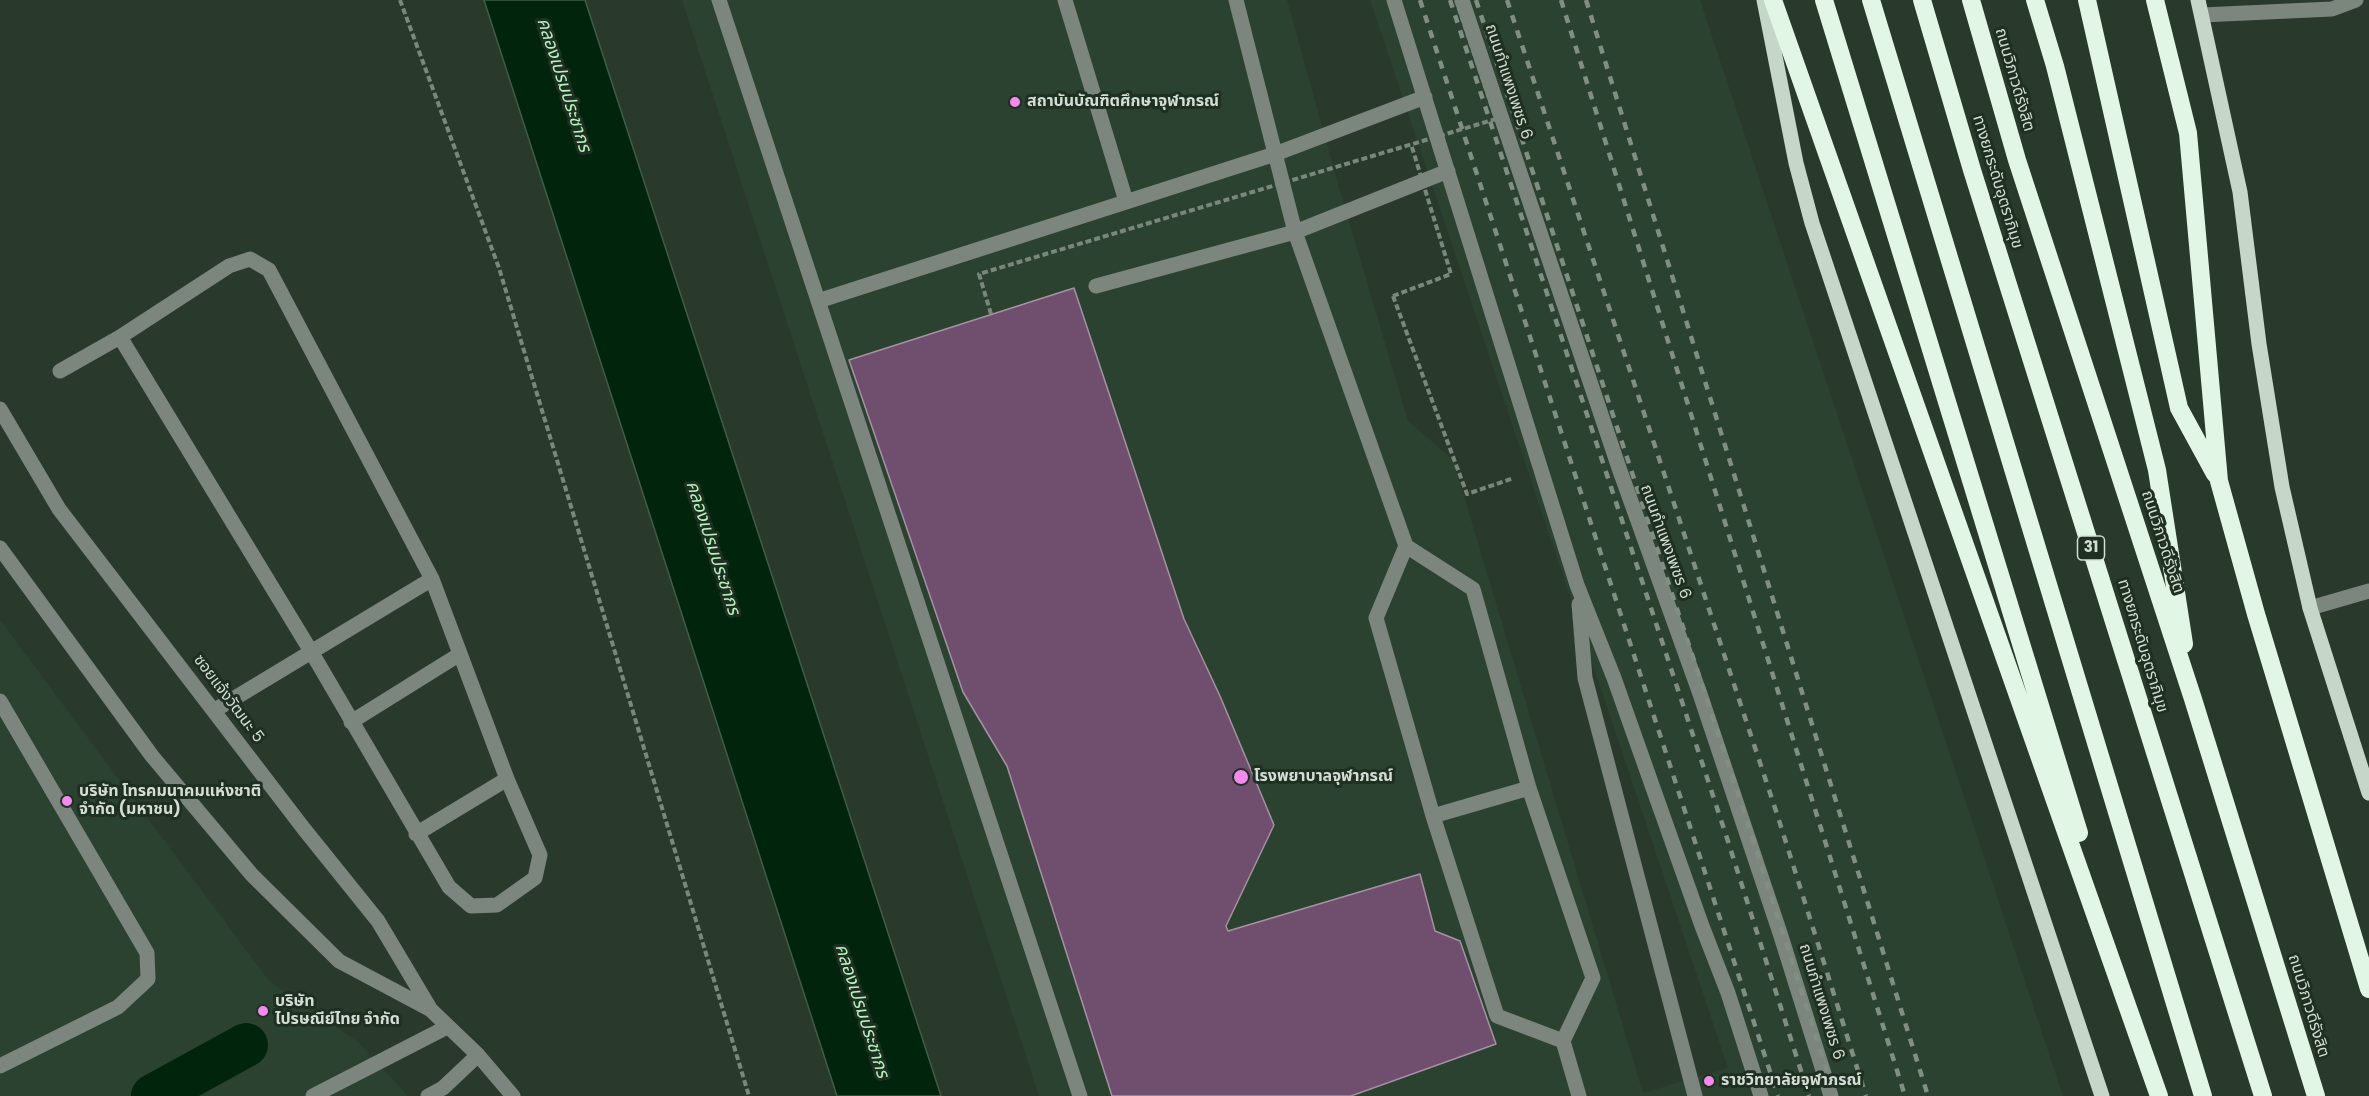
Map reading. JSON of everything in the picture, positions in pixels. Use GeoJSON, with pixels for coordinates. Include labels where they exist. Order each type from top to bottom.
{"type":"FeatureCollection","features":[{"type":"Feature","properties":{"kind":"highway"},"geometry":{"type":"LineString","coordinates":[[1773,0],[2159,1096]]}},
{"type":"Feature","properties":{"kind":"highway"},"geometry":{"type":"LineString","coordinates":[[1813,0],[1849,83]]}},
{"type":"Feature","properties":{"kind":"highway"},"geometry":{"type":"LineString","coordinates":[[1824,0],[2159,1096]]}},
{"type":"Feature","properties":{"kind":"highway"},"geometry":{"type":"LineString","coordinates":[[1871,0],[2203,1096]]}},
{"type":"Feature","properties":{"kind":"highway","name":"ทางยกระดับอุตราภิมุข"},"geometry":{"type":"LineString","coordinates":[[1922,0],[1979,193],[2263,1096]]}},
{"type":"Feature","properties":{"kind":"highway","name":"ถนนวิภาวดีรังสิต"},"geometry":{"type":"LineString","coordinates":[[1971,0],[2017,160],[2193,699],[2316,1096]]}},
{"type":"Feature","properties":{"kind":"highway"},"geometry":{"type":"LineString","coordinates":[[2036,0],[2055,66],[2157,470],[2193,699]]}},
{"type":"Feature","properties":{"kind":"highway"},"geometry":{"type":"LineString","coordinates":[[2087,0],[2179,408],[2219,481]]}},
{"type":"Feature","properties":{"kind":"highway"},"geometry":{"type":"LineString","coordinates":[[2155,0],[2188,133],[2219,481],[2256,614],[2369,989]]}},
{"type":"Feature","properties":{"kind":"main road"},"geometry":{"type":"LineString","coordinates":[[1764,0],[1796,164],[1812,223],[2102,1096]]}},
{"type":"Feature","properties":{"kind":"main road"},"geometry":{"type":"LineString","coordinates":[[2200,8],[2240,192],[2259,344],[2282,487],[2310,608],[2369,793]]}},
{"type":"Feature","properties":{"kind":"street"},"geometry":{"type":"LineString","coordinates":[[719,0],[1080,1096]]}},
{"type":"Feature","properties":{"kind":"street"},"geometry":{"type":"LineString","coordinates":[[1065,0],[1126,201]]}},
{"type":"Feature","properties":{"kind":"street"},"geometry":{"type":"LineString","coordinates":[[1236,0],[1295,232],[1406,546],[1473,589],[1529,788],[1593,978],[1563,1041],[1579,1096]]}},
{"type":"Feature","properties":{"kind":"street"},"geometry":{"type":"LineString","coordinates":[[1394,0],[1577,585],[1614,678],[1701,926],[1728,993],[1761,1096]]}},
{"type":"Feature","properties":{"kind":"street","name":"ถนนกำแพงเพชร 6"},"geometry":{"type":"LineString","coordinates":[[1462,0],[1619,468],[1700,694],[1780,933],[1831,1096]]}},
{"type":"Feature","properties":{"kind":"street"},"geometry":{"type":"LineString","coordinates":[[2200,8],[2332,9],[2356,0]]}},
{"type":"Feature","properties":{"kind":"street"},"geometry":{"type":"LineString","coordinates":[[818,301],[1275,154],[1425,97]]}},
{"type":"Feature","properties":{"kind":"street"},"geometry":{"type":"LineString","coordinates":[[1096,286],[1295,232],[1448,171]]}},
{"type":"Feature","properties":{"kind":"street"},"geometry":{"type":"LineString","coordinates":[[60,371],[120,337],[229,266],[250,260],[269,270],[432,579],[507,779],[540,855],[535,878],[497,906],[471,906],[449,887],[312,653],[120,337]]}},
{"type":"Feature","properties":{"kind":"street","name":"ซอยแจ้งวัฒนะ 5"},"geometry":{"type":"LineString","coordinates":[[0,409],[59,509],[304,829],[378,921],[431,1010],[478,1055],[513,1096]]}},
{"type":"Feature","properties":{"kind":"street"},"geometry":{"type":"LineString","coordinates":[[1406,546],[1376,618],[1433,816],[1497,1016],[1563,1041]]}},
{"type":"Feature","properties":{"kind":"street","name":"ซอยแจ้งวัฒนะ 5"},"geometry":{"type":"LineString","coordinates":[[0,548],[152,756],[252,876],[339,961],[431,1010]]}},
{"type":"Feature","properties":{"kind":"street"},"geometry":{"type":"LineString","coordinates":[[214,710],[432,579]]}},
{"type":"Feature","properties":{"kind":"street"},"geometry":{"type":"LineString","coordinates":[[1577,585],[1586,678],[1695,1096]]}},
{"type":"Feature","properties":{"kind":"street"},"geometry":{"type":"LineString","coordinates":[[2310,608],[2369,591]]}},
{"type":"Feature","properties":{"kind":"street"},"geometry":{"type":"LineString","coordinates":[[351,722],[460,654]]}},
{"type":"Feature","properties":{"kind":"street"},"geometry":{"type":"LineString","coordinates":[[0,701],[147,953],[148,979],[118,1007],[0,1066]]}},
{"type":"Feature","properties":{"kind":"street"},"geometry":{"type":"LineString","coordinates":[[417,834],[507,779]]}},
{"type":"Feature","properties":{"kind":"street"},"geometry":{"type":"LineString","coordinates":[[1433,816],[1529,788]]}},
{"type":"Feature","properties":{"kind":"street"},"geometry":{"type":"LineString","coordinates":[[313,1096],[447,1027]]}},
{"type":"Feature","properties":{"kind":"street"},"geometry":{"type":"LineString","coordinates":[[428,1096],[443,1088],[478,1055]]}},
{"type":"Feature","properties":{"kind":"path"},"geometry":{"type":"LineString","coordinates":[[400,0],[499,268],[749,1096]]}},
{"type":"Feature","properties":{"kind":"path"},"geometry":{"type":"LineString","coordinates":[[991,314],[979,274],[1496,119],[1456,0]]}},
{"type":"Feature","properties":{"kind":"path"},"geometry":{"type":"LineString","coordinates":[[1411,144],[1451,274],[1393,296],[1467,494],[1541,470]]}},
{"type":"Feature","properties":{"kind":"shaded area"},"geometry":{"type":"Polygon","coordinates":[[[682,0],[1287,0],[1338,184],[1408,421],[1453,460],[1643,1093],[1728,1068],[1370,0],[1700,0],[2063,1096],[1039,1096],[682,0]]]}},
{"type":"Feature","properties":{"kind":"shaded area","name":"บริษัท โทรคมนาคมแห่งชาติ จำกัด (มหาชน)"},"geometry":{"type":"Polygon","coordinates":[[[0,620],[269,981],[358,1042],[408,1096],[0,1096],[0,620]]]}},
{"type":"Feature","properties":{"kind":"water","name":"คลองเปรมประชากร"},"geometry":{"type":"Polygon","coordinates":[[[484,0],[585,0],[941,1096],[837,1096],[484,0]]]}},
{"type":"Feature","properties":{"kind":"building","name":"โรงพยาบาลจุฬาภรณ์"},"geometry":{"type":"Polygon","coordinates":[[[1074,288],[1184,619],[1220,696],[1274,825],[1226,926],[1228,931],[1420,874],[1435,931],[1460,941],[1496,1044],[1351,1096],[1112,1096],[1007,766],[963,692],[849,360],[1074,288]]]}},
{"type":"Feature","properties":{"kind":"waterway"},"geometry":{"type":"LineString","coordinates":[[153,1096],[246,1045]]}},
{"type":"Feature","properties":{"kind":"railway"},"geometry":{"type":"LineString","coordinates":[[1420,0],[1778,1096]]}},
{"type":"Feature","properties":{"kind":"railway"},"geometry":{"type":"LineString","coordinates":[[1450,0],[1725,832],[1809,1096]]}},
{"type":"Feature","properties":{"kind":"railway"},"geometry":{"type":"LineString","coordinates":[[1476,0],[1748,824],[1835,1096]]}},
{"type":"Feature","properties":{"kind":"railway"},"geometry":{"type":"LineString","coordinates":[[1507,0],[1777,814],[1866,1096]]}},
{"type":"Feature","properties":{"kind":"railway"},"geometry":{"type":"LineString","coordinates":[[1561,0],[1905,1096]]}},
{"type":"Feature","properties":{"kind":"railway"},"geometry":{"type":"LineString","coordinates":[[1586,0],[1928,1096]]}},
{"type":"Feature","properties":{"kind":"place","name":"สถาบันบัณฑิตศึกษาจุฬาภรณ์"},"geometry":{"type":"Point","coordinates":[1015,102]}},
{"type":"Feature","properties":{"kind":"place","name":"โรงพยาบาลจุฬาภรณ์"},"geometry":{"type":"Point","coordinates":[1241,777]}},
{"type":"Feature","properties":{"kind":"place","name":"บริษัท โทรคมนาคมแห่งชาติ จำกัด (มหาชน)"},"geometry":{"type":"Point","coordinates":[67,801]}},
{"type":"Feature","properties":{"kind":"place","name":"บริษัท ไปรษณีย์ไทย จำกัด"},"geometry":{"type":"Point","coordinates":[263,1011]}},
{"type":"Feature","properties":{"kind":"place","name":"ราชวิทยาลัยจุฬาภรณ์"},"geometry":{"type":"Point","coordinates":[1709,1081]}}]}
